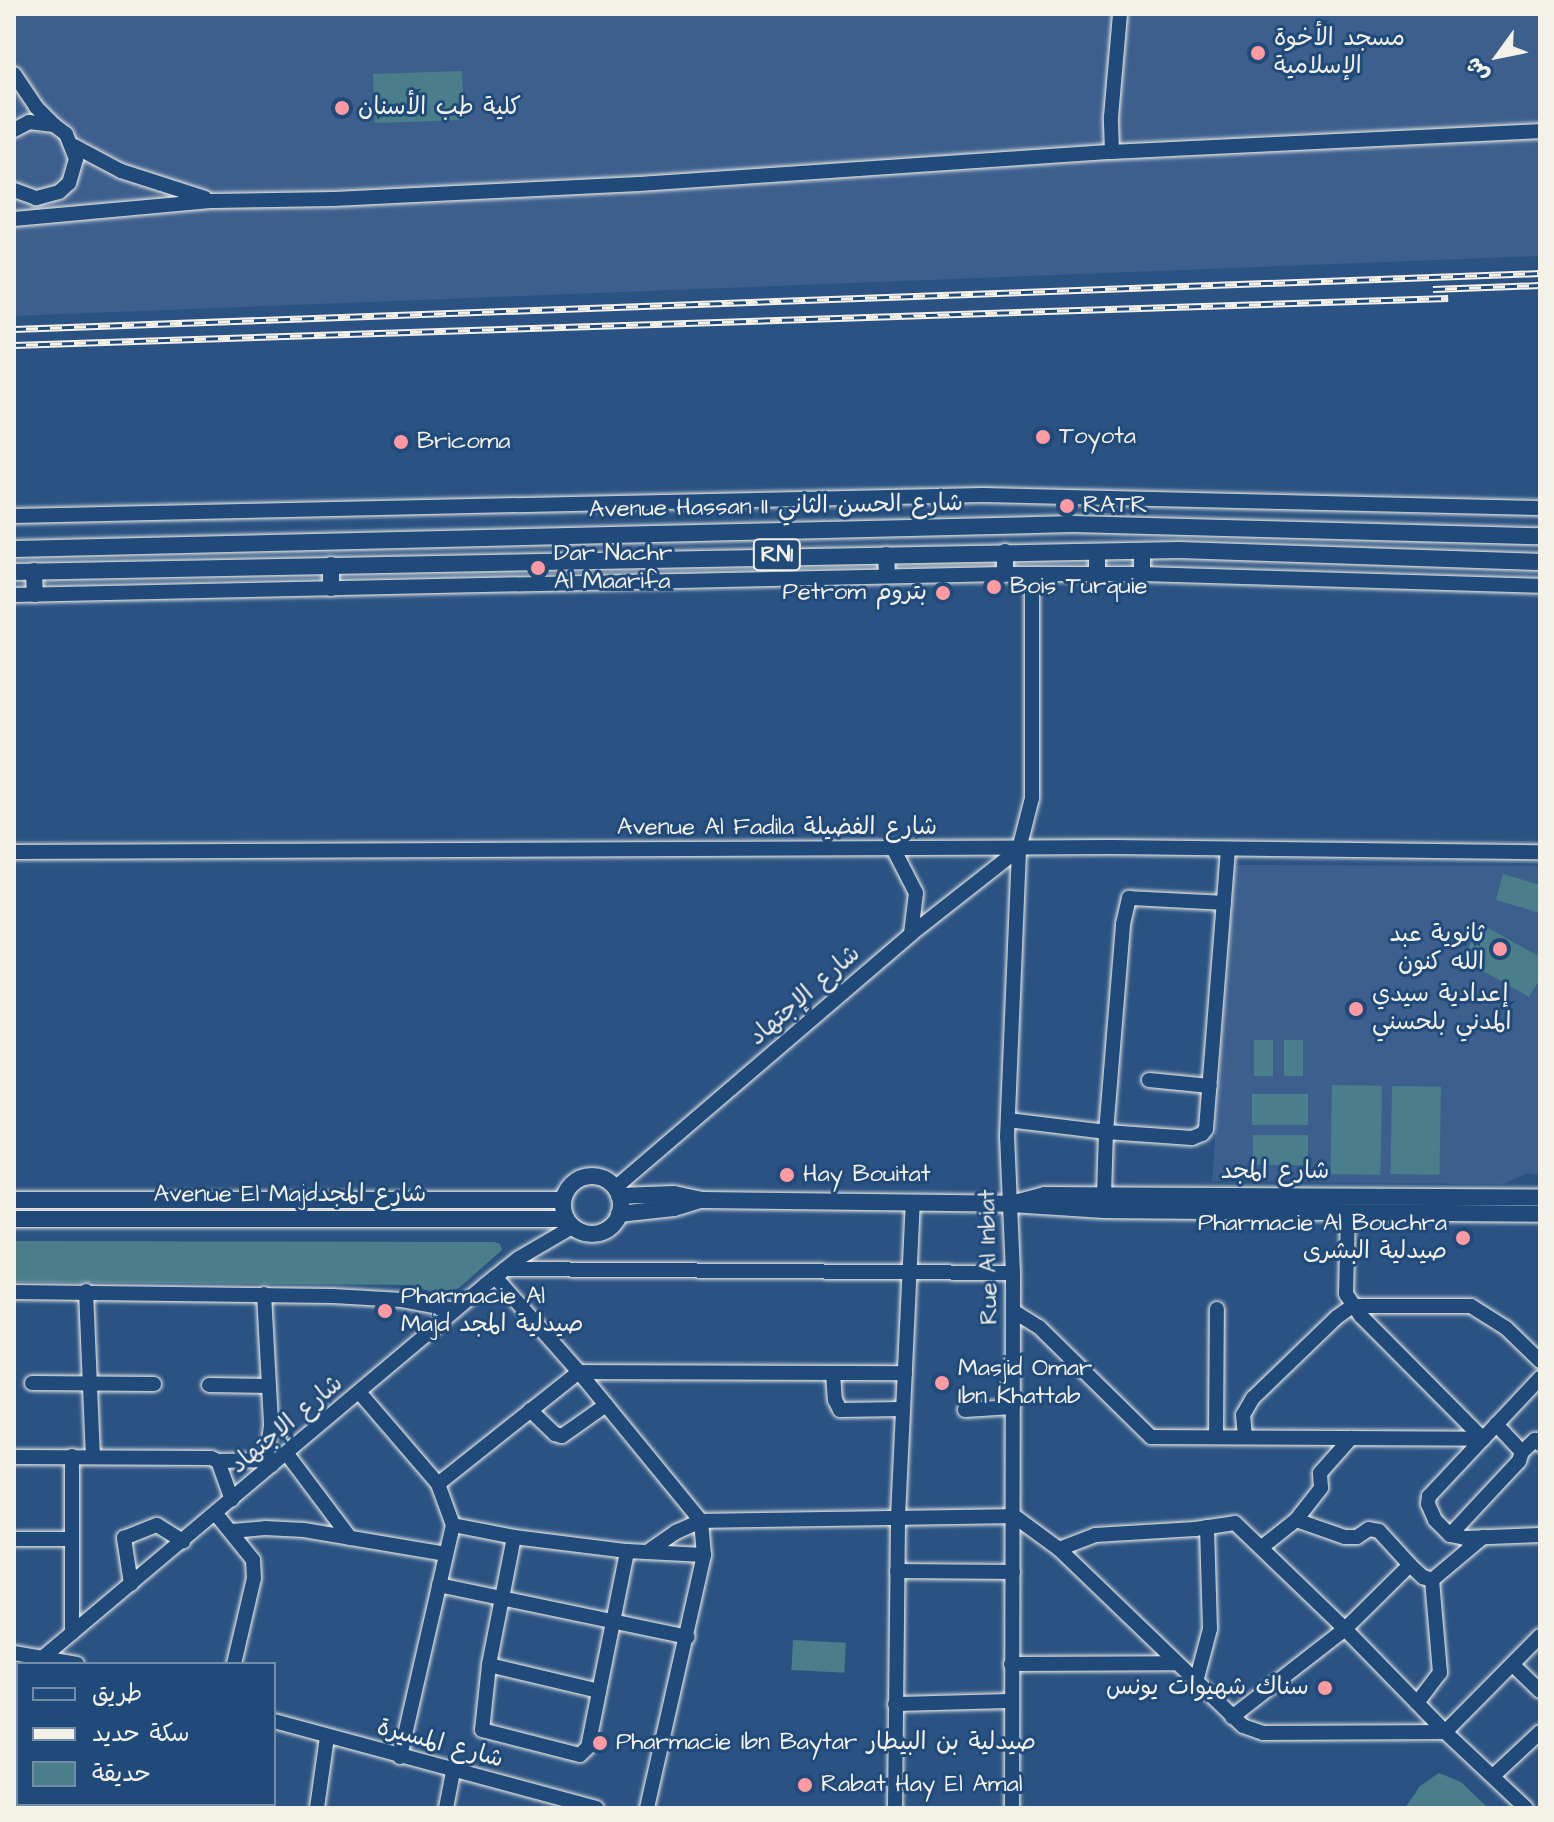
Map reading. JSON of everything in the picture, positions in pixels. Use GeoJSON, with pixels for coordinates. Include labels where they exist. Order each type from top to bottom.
{"type":"FeatureCollection","features":[{"type":"Feature","properties":{"kind":"main road","name":"Avenue Hassan II شارع الحسن الثاني"},"geometry":{"type":"LineString","coordinates":[[14,549],[1073,524],[1540,536]]}},
{"type":"Feature","properties":{"kind":"main road","name":"Avenue Hassan II شارع الحسن الثاني"},"geometry":{"type":"LineString","coordinates":[[14,572],[1179,550],[1540,562]]}},
{"type":"Feature","properties":{"kind":"main road"},"geometry":{"type":"LineString","coordinates":[[1005,552],[1005,574]]}},
{"type":"Feature","properties":{"kind":"main road"},"geometry":{"type":"LineString","coordinates":[[1142,552],[1142,574]]}},
{"type":"Feature","properties":{"kind":"main road"},"geometry":{"type":"LineString","coordinates":[[1097,553],[1097,574]]}},
{"type":"Feature","properties":{"kind":"main road"},"geometry":{"type":"LineString","coordinates":[[886,555],[887,575]]}},
{"type":"Feature","properties":{"kind":"main road"},"geometry":{"type":"LineString","coordinates":[[331,565],[331,588]]}},
{"type":"Feature","properties":{"kind":"main road"},"geometry":{"type":"LineString","coordinates":[[34,571],[35,594]]}},
{"type":"Feature","properties":{"kind":"main road","name":"شارع المجد"},"geometry":{"type":"LineString","coordinates":[[563,1200],[567,1189],[585,1177],[606,1180],[617,1192],[674,1194],[702,1200],[1011,1204],[1104,1210],[1540,1214]]}},
{"type":"Feature","properties":{"kind":"main road"},"geometry":{"type":"LineString","coordinates":[[617,1192],[619,1214]]}},
{"type":"Feature","properties":{"kind":"main road","name":"شارع المجد"},"geometry":{"type":"LineString","coordinates":[[1011,1204],[1045,1195],[1540,1198]]}},
{"type":"Feature","properties":{"kind":"main road","name":"Avenue El Majdشارع المجد"},"geometry":{"type":"LineString","coordinates":[[14,1200],[563,1200]]}},
{"type":"Feature","properties":{"kind":"main road"},"geometry":{"type":"LineString","coordinates":[[563,1200],[569,1223]]}},
{"type":"Feature","properties":{"kind":"main road","name":"شارع المجد"},"geometry":{"type":"LineString","coordinates":[[569,1223],[580,1232],[600,1233],[608,1229],[619,1214],[674,1208],[702,1200]]}},
{"type":"Feature","properties":{"kind":"main road","name":"Avenue El Majdشارع المجد"},"geometry":{"type":"LineString","coordinates":[[14,1219],[569,1223]]}},
{"type":"Feature","properties":{"kind":"street"},"geometry":{"type":"LineString","coordinates":[[1112,152],[1111,117],[1120,14]]}},
{"type":"Feature","properties":{"kind":"street"},"geometry":{"type":"LineString","coordinates":[[14,74],[36,107],[66,134],[74,146],[121,171],[213,201]]}},
{"type":"Feature","properties":{"kind":"street"},"geometry":{"type":"LineString","coordinates":[[14,130],[29,122],[54,125]]}},
{"type":"Feature","properties":{"kind":"street"},"geometry":{"type":"LineString","coordinates":[[14,219],[213,201],[334,199],[639,184],[1112,152],[1540,131]]}},
{"type":"Feature","properties":{"kind":"street"},"geometry":{"type":"LineString","coordinates":[[14,190],[36,198],[48,197],[69,183],[74,171],[74,146]]}},
{"type":"Feature","properties":{"kind":"street"},"geometry":{"type":"LineString","coordinates":[[47,216],[48,197]]}},
{"type":"Feature","properties":{"kind":"street"},"geometry":{"type":"LineString","coordinates":[[14,516],[983,495],[1540,508]]}},
{"type":"Feature","properties":{"kind":"street"},"geometry":{"type":"LineString","coordinates":[[14,595],[1005,574],[1142,574],[1540,586]]}},
{"type":"Feature","properties":{"kind":"street","name":"Rue Al Inbiat"},"geometry":{"type":"LineString","coordinates":[[1012,1808],[1013,1273],[1008,1120],[1021,844],[1032,798],[1032,575]]}},
{"type":"Feature","properties":{"kind":"street","name":"Avenue Al Fadila شارع الفضيلة"},"geometry":{"type":"LineString","coordinates":[[14,852],[894,850],[1021,844],[1540,852]]}},
{"type":"Feature","properties":{"kind":"street","name":"شارع الإجتهاد"},"geometry":{"type":"LineString","coordinates":[[617,1192],[911,934],[1021,844]]}},
{"type":"Feature","properties":{"kind":"street"},"geometry":{"type":"LineString","coordinates":[[1008,1120],[1106,1132],[1198,1137],[1206,1129],[1228,849]]}},
{"type":"Feature","properties":{"kind":"street"},"geometry":{"type":"LineString","coordinates":[[894,850],[916,893],[911,934]]}},
{"type":"Feature","properties":{"kind":"street"},"geometry":{"type":"LineString","coordinates":[[1104,1195],[1106,1132],[1123,924],[1129,898],[1224,903]]}},
{"type":"Feature","properties":{"kind":"street"},"geometry":{"type":"LineString","coordinates":[[1149,1080],[1210,1086]]}},
{"type":"Feature","properties":{"kind":"street"},"geometry":{"type":"LineString","coordinates":[[895,1808],[898,1517],[913,1203]]}},
{"type":"Feature","properties":{"kind":"street"},"geometry":{"type":"LineString","coordinates":[[1348,1212],[1345,1286],[1353,1306],[1483,1439]]}},
{"type":"Feature","properties":{"kind":"street","name":"شارع الإجتهاد"},"geometry":{"type":"LineString","coordinates":[[40,1660],[455,1310],[569,1223]]}},
{"type":"Feature","properties":{"kind":"street"},"geometry":{"type":"LineString","coordinates":[[500,1273],[1013,1273]]}},
{"type":"Feature","properties":{"kind":"street"},"geometry":{"type":"LineString","coordinates":[[500,1273],[701,1521],[704,1555],[688,1637],[647,1808]]}},
{"type":"Feature","properties":{"kind":"street"},"geometry":{"type":"LineString","coordinates":[[86,1291],[93,1456]]}},
{"type":"Feature","properties":{"kind":"street"},"geometry":{"type":"LineString","coordinates":[[14,1292],[264,1294],[402,1300],[455,1310]]}},
{"type":"Feature","properties":{"kind":"street"},"geometry":{"type":"LineString","coordinates":[[14,1457],[204,1457],[218,1461],[270,1463],[264,1294]]}},
{"type":"Feature","properties":{"kind":"street"},"geometry":{"type":"LineString","coordinates":[[1245,1437],[1243,1415],[1253,1398],[1353,1306],[1471,1306],[1506,1328],[1540,1361]]}},
{"type":"Feature","properties":{"kind":"street"},"geometry":{"type":"LineString","coordinates":[[1216,1437],[1217,1309]]}},
{"type":"Feature","properties":{"kind":"street"},"geometry":{"type":"LineString","coordinates":[[1013,1311],[1039,1327],[1151,1437],[1483,1439]]}},
{"type":"Feature","properties":{"kind":"street"},"geometry":{"type":"LineString","coordinates":[[438,1484],[579,1372],[905,1373]]}},
{"type":"Feature","properties":{"kind":"street"},"geometry":{"type":"LineString","coordinates":[[833,1373],[835,1400],[840,1410],[903,1409]]}},
{"type":"Feature","properties":{"kind":"street"},"geometry":{"type":"LineString","coordinates":[[32,1383],[154,1384]]}},
{"type":"Feature","properties":{"kind":"street"},"geometry":{"type":"LineString","coordinates":[[1537,1384],[1429,1496],[1430,1512],[1450,1535],[1540,1535]]}},
{"type":"Feature","properties":{"kind":"street"},"geometry":{"type":"LineString","coordinates":[[209,1385],[269,1386]]}},
{"type":"Feature","properties":{"kind":"street"},"geometry":{"type":"LineString","coordinates":[[359,1392],[438,1484],[453,1525],[400,1757]]}},
{"type":"Feature","properties":{"kind":"street"},"geometry":{"type":"LineString","coordinates":[[530,1410],[555,1434],[562,1436],[606,1405]]}},
{"type":"Feature","properties":{"kind":"street"},"geometry":{"type":"LineString","coordinates":[[965,1410],[1013,1407]]}},
{"type":"Feature","properties":{"kind":"street"},"geometry":{"type":"LineString","coordinates":[[1496,1424],[1522,1452]]}},
{"type":"Feature","properties":{"kind":"street"},"geometry":{"type":"LineString","coordinates":[[1262,1547],[1296,1520],[1321,1488],[1320,1473],[1351,1438]]}},
{"type":"Feature","properties":{"kind":"street"},"geometry":{"type":"LineString","coordinates":[[1450,1535],[1519,1461],[1522,1452],[1535,1440],[1540,1444]]}},
{"type":"Feature","properties":{"kind":"street"},"geometry":{"type":"LineString","coordinates":[[287,1454],[350,1538]]}},
{"type":"Feature","properties":{"kind":"street"},"geometry":{"type":"LineString","coordinates":[[72,1456],[72,1633]]}},
{"type":"Feature","properties":{"kind":"street"},"geometry":{"type":"LineString","coordinates":[[218,1461],[232,1500]]}},
{"type":"Feature","properties":{"kind":"street"},"geometry":{"type":"LineString","coordinates":[[216,1514],[253,1560],[254,1578],[234,1662]]}},
{"type":"Feature","properties":{"kind":"street"},"geometry":{"type":"LineString","coordinates":[[650,1550],[681,1529],[701,1521],[1014,1516],[1059,1549],[1232,1717],[1263,1733],[1445,1732],[1540,1636]]}},
{"type":"Feature","properties":{"kind":"street"},"geometry":{"type":"LineString","coordinates":[[1296,1520],[1345,1537],[1357,1537],[1369,1529],[1379,1531],[1410,1565],[1423,1577],[1432,1580]]}},
{"type":"Feature","properties":{"kind":"street"},"geometry":{"type":"LineString","coordinates":[[1059,1549],[1095,1535],[1235,1523],[1526,1808]]}},
{"type":"Feature","properties":{"kind":"street"},"geometry":{"type":"LineString","coordinates":[[131,1584],[124,1538],[157,1525],[183,1541]]}},
{"type":"Feature","properties":{"kind":"street"},"geometry":{"type":"LineString","coordinates":[[453,1525],[514,1537],[627,1551],[704,1555]]}},
{"type":"Feature","properties":{"kind":"street"},"geometry":{"type":"LineString","coordinates":[[1196,1682],[1210,1629],[1207,1527]]}},
{"type":"Feature","properties":{"kind":"street"},"geometry":{"type":"LineString","coordinates":[[232,1531],[265,1528],[304,1530],[446,1554]]}},
{"type":"Feature","properties":{"kind":"street"},"geometry":{"type":"LineString","coordinates":[[514,1537],[481,1724],[488,1734],[585,1754],[627,1551]]}},
{"type":"Feature","properties":{"kind":"street"},"geometry":{"type":"LineString","coordinates":[[1432,1580],[1483,1537]]}},
{"type":"Feature","properties":{"kind":"street"},"geometry":{"type":"LineString","coordinates":[[16,1539],[71,1539]]}},
{"type":"Feature","properties":{"kind":"street"},"geometry":{"type":"LineString","coordinates":[[1232,1717],[1345,1629],[1410,1565]]}},
{"type":"Feature","properties":{"kind":"street"},"geometry":{"type":"LineString","coordinates":[[897,1571],[1013,1572]]}},
{"type":"Feature","properties":{"kind":"street"},"geometry":{"type":"LineString","coordinates":[[1417,1703],[1440,1673],[1432,1580]]}},
{"type":"Feature","properties":{"kind":"street"},"geometry":{"type":"LineString","coordinates":[[439,1585],[688,1637]]}},
{"type":"Feature","properties":{"kind":"street"},"geometry":{"type":"LineString","coordinates":[[14,1653],[40,1660]]}},
{"type":"Feature","properties":{"kind":"street"},"geometry":{"type":"LineString","coordinates":[[1011,1664],[1175,1663]]}},
{"type":"Feature","properties":{"kind":"street"},"geometry":{"type":"LineString","coordinates":[[489,1665],[599,1691]]}},
{"type":"Feature","properties":{"kind":"street"},"geometry":{"type":"LineString","coordinates":[[1513,1665],[1540,1691]]}},
{"type":"Feature","properties":{"kind":"street"},"geometry":{"type":"LineString","coordinates":[[895,1704],[1011,1701]]}},
{"type":"Feature","properties":{"kind":"street","name":"شارع المسيرة"},"geometry":{"type":"LineString","coordinates":[[276,1722],[596,1808]]}},
{"type":"Feature","properties":{"kind":"street"},"geometry":{"type":"LineString","coordinates":[[1493,1776],[1540,1732]]}},
{"type":"Feature","properties":{"kind":"street"},"geometry":{"type":"LineString","coordinates":[[317,1808],[327,1737]]}},
{"type":"Feature","properties":{"kind":"street"},"geometry":{"type":"LineString","coordinates":[[446,1808],[453,1771]]}},
{"type":"Feature","properties":{"kind":"shaded area"},"geometry":{"type":"Polygon","coordinates":[[[14,14],[1540,14],[1540,256],[14,316],[14,14]]]}},
{"type":"Feature","properties":{"kind":"shaded area","name":"إعدادية سيدي المدني بلحسني"},"geometry":{"type":"Polygon","coordinates":[[[1235,865],[1540,866],[1540,1175],[1527,1173],[1504,1184],[1212,1181],[1235,865]]]}},
{"type":"Feature","properties":{"kind":"green space"},"geometry":{"type":"Polygon","coordinates":[[[462,71],[464,120],[375,123],[373,74],[462,71]]]}},
{"type":"Feature","properties":{"kind":"green space"},"geometry":{"type":"Polygon","coordinates":[[[1503,874],[1540,885],[1540,913],[1496,900],[1503,874]]]}},
{"type":"Feature","properties":{"kind":"green space"},"geometry":{"type":"Polygon","coordinates":[[[1481,924],[1540,957],[1540,979],[1529,997],[1462,959],[1481,924]]]}},
{"type":"Feature","properties":{"kind":"green space"},"geometry":{"type":"Polygon","coordinates":[[[1254,1040],[1273,1040],[1273,1076],[1254,1076],[1254,1040]]]}},
{"type":"Feature","properties":{"kind":"green space"},"geometry":{"type":"Polygon","coordinates":[[[1284,1040],[1303,1040],[1303,1076],[1284,1076],[1284,1040]]]}},
{"type":"Feature","properties":{"kind":"green space"},"geometry":{"type":"Polygon","coordinates":[[[1332,1085],[1382,1086],[1380,1175],[1330,1174],[1332,1085]]]}},
{"type":"Feature","properties":{"kind":"green space"},"geometry":{"type":"Polygon","coordinates":[[[1392,1086],[1441,1087],[1439,1175],[1390,1174],[1392,1086]]]}},
{"type":"Feature","properties":{"kind":"green space"},"geometry":{"type":"Polygon","coordinates":[[[1252,1094],[1308,1094],[1308,1125],[1252,1125],[1252,1094]]]}},
{"type":"Feature","properties":{"kind":"green space"},"geometry":{"type":"Polygon","coordinates":[[[1253,1135],[1308,1135],[1308,1165],[1253,1165],[1253,1135]]]}},
{"type":"Feature","properties":{"kind":"green space"},"geometry":{"type":"Polygon","coordinates":[[[14,1241],[494,1242],[500,1244],[502,1250],[459,1288],[441,1294],[408,1285],[14,1282],[14,1241]]]}},
{"type":"Feature","properties":{"kind":"green space"},"geometry":{"type":"Polygon","coordinates":[[[793,1640],[846,1643],[844,1673],[791,1670],[793,1640]]]}},
{"type":"Feature","properties":{"kind":"green space"},"geometry":{"type":"Polygon","coordinates":[[[1439,1773],[1461,1782],[1488,1808],[1405,1808],[1420,1786],[1439,1773]]]}},
{"type":"Feature","properties":{"kind":"railway"},"geometry":{"type":"LineString","coordinates":[[14,329],[1540,273]]}},
{"type":"Feature","properties":{"kind":"railway"},"geometry":{"type":"LineString","coordinates":[[1433,289],[1540,285]]}},
{"type":"Feature","properties":{"kind":"railway"},"geometry":{"type":"LineString","coordinates":[[14,345],[1448,298]]}},
{"type":"Feature","properties":{"kind":"place","name":"مسجد الأخوة الإسلامية"},"geometry":{"type":"Point","coordinates":[1258,53]}},
{"type":"Feature","properties":{"kind":"place","name":"كلية طب الأسنان"},"geometry":{"type":"Point","coordinates":[342,108]}},
{"type":"Feature","properties":{"kind":"place","name":"Toyota"},"geometry":{"type":"Point","coordinates":[1043,437]}},
{"type":"Feature","properties":{"kind":"place","name":"Bricoma"},"geometry":{"type":"Point","coordinates":[401,442]}},
{"type":"Feature","properties":{"kind":"place","name":"RATR"},"geometry":{"type":"Point","coordinates":[1067,506]}},
{"type":"Feature","properties":{"kind":"place","name":"Dar Nachr Al Maarifa"},"geometry":{"type":"Point","coordinates":[538,568]}},
{"type":"Feature","properties":{"kind":"place","name":"Bois Turquie"},"geometry":{"type":"Point","coordinates":[994,587]}},
{"type":"Feature","properties":{"kind":"place","name":"Petrom بتروم"},"geometry":{"type":"Point","coordinates":[943,593]}},
{"type":"Feature","properties":{"kind":"place","name":"ثانوية عبد الله كنون"},"geometry":{"type":"Point","coordinates":[1500,949]}},
{"type":"Feature","properties":{"kind":"place","name":"إعدادية سيدي المدني بلحسني"},"geometry":{"type":"Point","coordinates":[1356,1009]}},
{"type":"Feature","properties":{"kind":"place","name":"Hay Bouitat"},"geometry":{"type":"Point","coordinates":[787,1175]}},
{"type":"Feature","properties":{"kind":"place","name":"Pharmacie Al Bouchra صيدلية البشرى"},"geometry":{"type":"Point","coordinates":[1463,1238]}},
{"type":"Feature","properties":{"kind":"place","name":"Pharmacie Al Majd صيدلية المجد"},"geometry":{"type":"Point","coordinates":[385,1311]}},
{"type":"Feature","properties":{"kind":"place","name":"Masjid Omar Ibn Khattab"},"geometry":{"type":"Point","coordinates":[942,1383]}},
{"type":"Feature","properties":{"kind":"place","name":"سناك شهيوات يونس"},"geometry":{"type":"Point","coordinates":[1325,1688]}},
{"type":"Feature","properties":{"kind":"place","name":"Pharmacie Ibn Baytar صيدلية بن البيطار"},"geometry":{"type":"Point","coordinates":[600,1743]}},
{"type":"Feature","properties":{"kind":"place","name":"Rabat Hay El Amal"},"geometry":{"type":"Point","coordinates":[805,1785]}}]}
